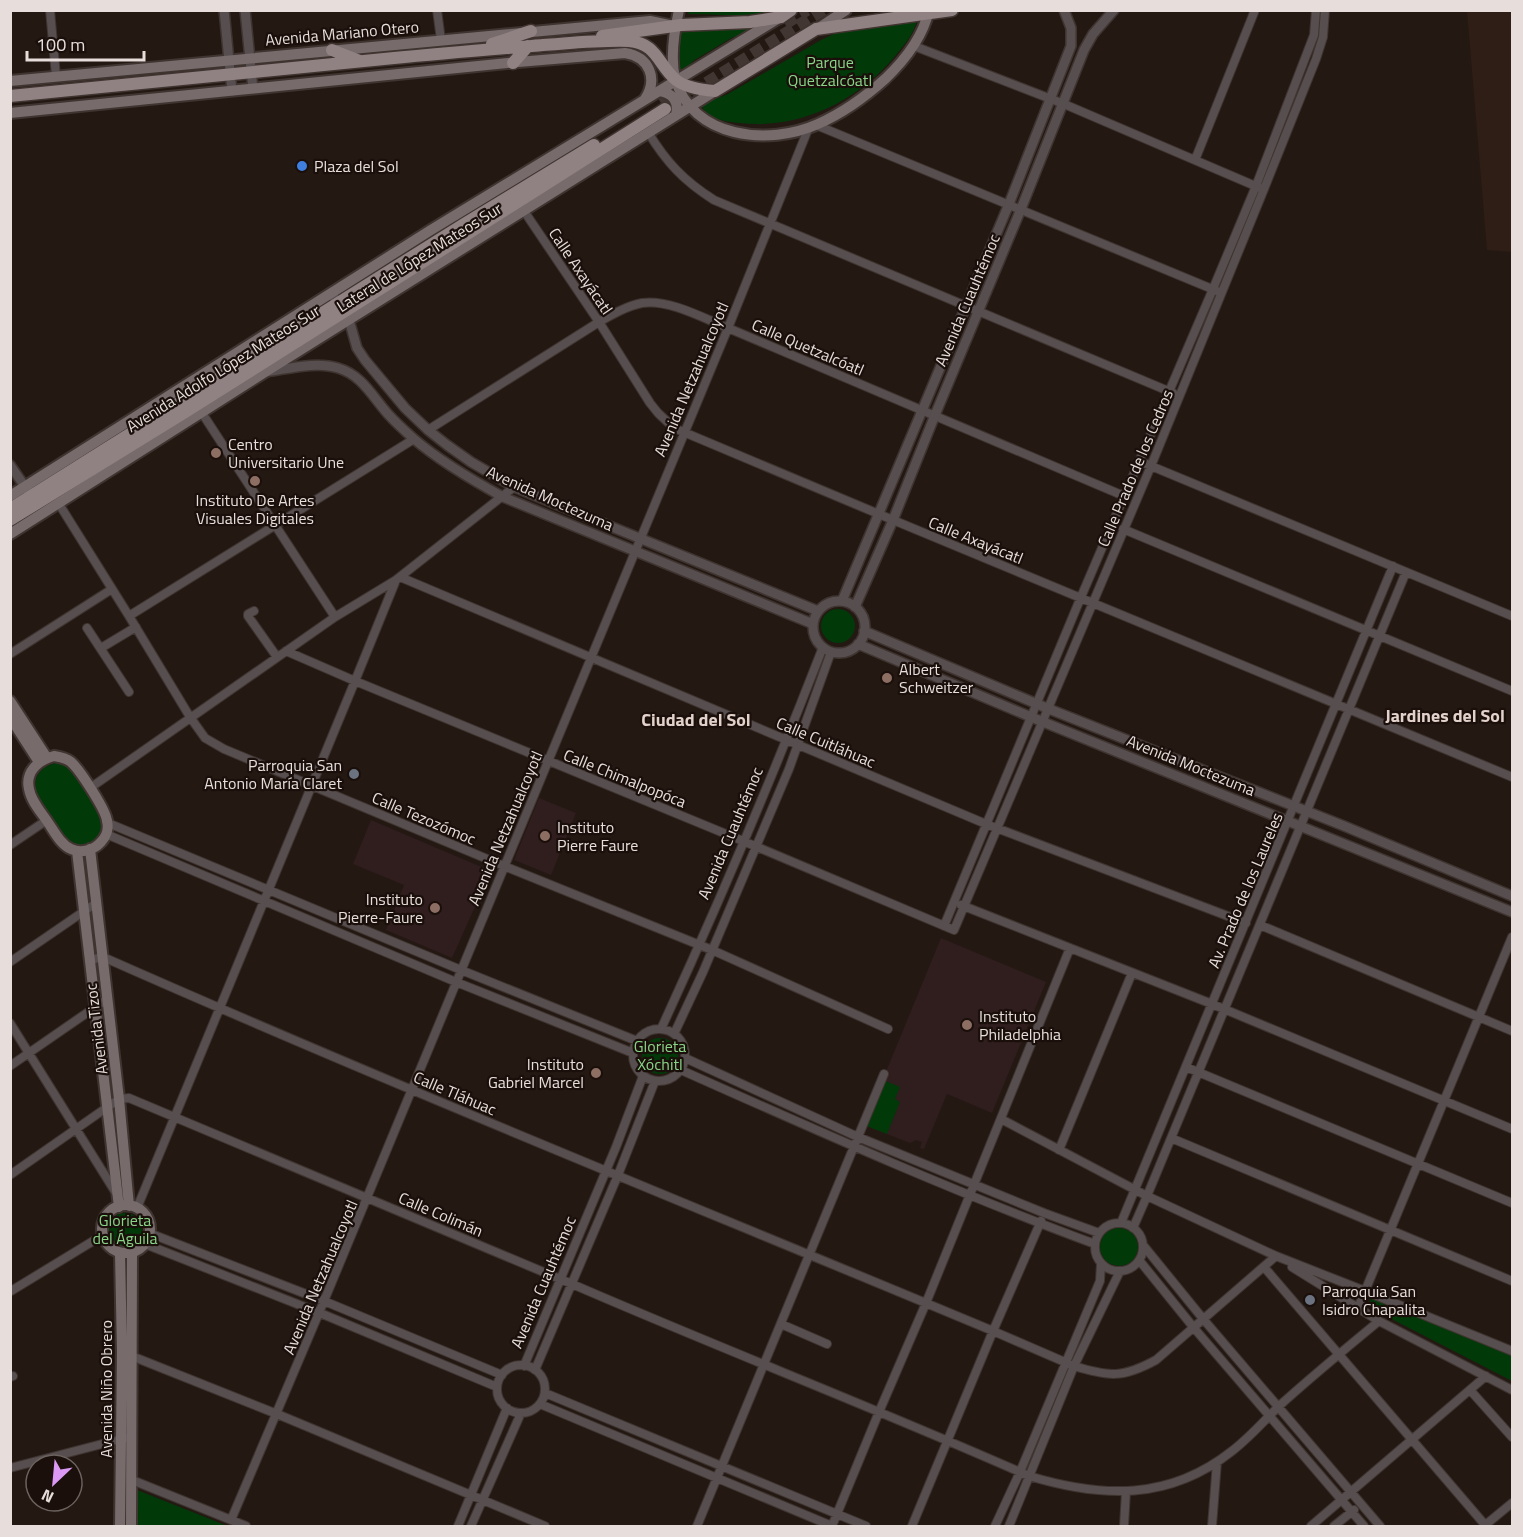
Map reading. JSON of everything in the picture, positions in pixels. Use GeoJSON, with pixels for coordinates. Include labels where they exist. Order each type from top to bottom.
{"type":"FeatureCollection","features":[{"type":"Feature","properties":{"kind":"main road"},"geometry":{"type":"LineString","coordinates":[[679,10],[675,26],[673,60],[676,80],[690,106],[712,125],[726,131],[765,135],[787,133],[812,126],[849,108],[871,92],[914,46],[929,12]]}},
{"type":"Feature","properties":{"kind":"main road","name":"Lateral de López Mateos Sur"},"geometry":{"type":"LineString","coordinates":[[12,493],[34,500],[59,504],[265,372],[340,307],[448,220],[643,101],[690,106],[846,10]]}},
{"type":"Feature","properties":{"kind":"main road"},"geometry":{"type":"LineString","coordinates":[[816,29],[952,10]]}},
{"type":"Feature","properties":{"kind":"main road","name":"Avenida Mariano Otero"},"geometry":{"type":"LineString","coordinates":[[587,42],[607,34],[675,26],[750,22],[786,14]]}},
{"type":"Feature","properties":{"kind":"main road","name":"Lateral de López Mateos Sur"},"geometry":{"type":"LineString","coordinates":[[340,307],[524,211],[648,132],[666,105],[676,80],[786,14]]}},
{"type":"Feature","properties":{"kind":"main road","name":"Avenida Mariano Otero"},"geometry":{"type":"LineString","coordinates":[[10,81],[650,21],[675,26]]}},
{"type":"Feature","properties":{"kind":"main road"},"geometry":{"type":"LineString","coordinates":[[472,51],[531,31]]}},
{"type":"Feature","properties":{"kind":"main road","name":"Avenida Mariano Otero"},"geometry":{"type":"LineString","coordinates":[[13,93],[528,46],[627,41],[642,43],[648,47],[676,80]]}},
{"type":"Feature","properties":{"kind":"main road"},"geometry":{"type":"LineString","coordinates":[[595,55],[627,41]]}},
{"type":"Feature","properties":{"kind":"main road"},"geometry":{"type":"LineString","coordinates":[[513,63],[528,46]]}},
{"type":"Feature","properties":{"kind":"main road"},"geometry":{"type":"LineString","coordinates":[[332,50],[362,62]]}},
{"type":"Feature","properties":{"kind":"main road"},"geometry":{"type":"LineString","coordinates":[[10,113],[595,55],[628,54],[643,61],[649,69],[652,83],[643,101]]}},
{"type":"Feature","properties":{"kind":"main road"},"geometry":{"type":"LineString","coordinates":[[676,80],[693,87],[715,91]]}},
{"type":"Feature","properties":{"kind":"main road","name":"Avenida Adolfo López Mateos Sur"},"geometry":{"type":"LineString","coordinates":[[10,520],[34,500],[340,307],[474,218],[666,105]]}},
{"type":"Feature","properties":{"kind":"main road","name":"Lateral de López Mateos Sur"},"geometry":{"type":"LineString","coordinates":[[10,534],[34,500]]}},
{"type":"Feature","properties":{"kind":"main road","name":"Avenida Adolfo López Mateos Sur"},"geometry":{"type":"LineString","coordinates":[[10,509],[34,500]]}},
{"type":"Feature","properties":{"kind":"main road"},"geometry":{"type":"LineString","coordinates":[[10,701],[43,760]]}},
{"type":"Feature","properties":{"kind":"main road"},"geometry":{"type":"LineString","coordinates":[[10,717],[43,760]]}},
{"type":"Feature","properties":{"kind":"main road"},"geometry":{"type":"LineString","coordinates":[[54,756],[70,761],[90,788],[106,815],[108,823],[106,834],[96,847],[77,851],[64,845],[46,820],[33,800],[28,781],[31,772],[43,760],[54,756]]}},
{"type":"Feature","properties":{"kind":"main road","name":"Avenida Tizoc"},"geometry":{"type":"LineString","coordinates":[[90,849],[119,1099],[126,1204]]}},
{"type":"Feature","properties":{"kind":"main road","name":"Avenida Tizoc"},"geometry":{"type":"LineString","coordinates":[[77,851],[107,1107],[126,1204]]}},
{"type":"Feature","properties":{"kind":"main road"},"geometry":{"type":"LineString","coordinates":[[126,1204],[146,1216],[150,1233],[141,1248],[126,1252],[107,1244],[102,1225],[107,1215],[126,1204]]}},
{"type":"Feature","properties":{"kind":"main road","name":"Avenida Niño Obrero"},"geometry":{"type":"LineString","coordinates":[[120,1527],[126,1438],[126,1252]]}},
{"type":"Feature","properties":{"kind":"main road","name":"Avenida Niño Obrero"},"geometry":{"type":"LineString","coordinates":[[126,1438],[132,1480],[131,1527]]}},
{"type":"Feature","properties":{"kind":"street"},"geometry":{"type":"LineString","coordinates":[[50,10],[56,76]]}},
{"type":"Feature","properties":{"kind":"street"},"geometry":{"type":"LineString","coordinates":[[224,10],[232,91]]}},
{"type":"Feature","properties":{"kind":"street"},"geometry":{"type":"LineString","coordinates":[[245,10],[253,89]]}},
{"type":"Feature","properties":{"kind":"street"},"geometry":{"type":"LineString","coordinates":[[436,10],[441,40]]}},
{"type":"Feature","properties":{"kind":"street","name":"Avenida Cuauhtémoc"},"geometry":{"type":"LineString","coordinates":[[842,601],[1009,204],[1071,46],[1071,28],[1064,10]]}},
{"type":"Feature","properties":{"kind":"street","name":"Avenida Cuauhtémoc"},"geometry":{"type":"LineString","coordinates":[[855,607],[1022,210],[1088,42],[1097,28],[1114,10]]}},
{"type":"Feature","properties":{"kind":"street"},"geometry":{"type":"LineString","coordinates":[[1196,160],[1255,10]]}},
{"type":"Feature","properties":{"kind":"street","name":"Calle Prado de los Cedros"},"geometry":{"type":"LineString","coordinates":[[944,926],[1256,186],[1314,35],[1316,10]]}},
{"type":"Feature","properties":{"kind":"street","name":"Calle Prado de los Cedros"},"geometry":{"type":"LineString","coordinates":[[954,930],[1151,466],[1264,189],[1316,59],[1323,37],[1325,10]]}},
{"type":"Feature","properties":{"kind":"street"},"geometry":{"type":"LineString","coordinates":[[914,46],[1064,104],[1264,189]]}},
{"type":"Feature","properties":{"kind":"street"},"geometry":{"type":"LineString","coordinates":[[812,126],[1009,204],[1222,293]]}},
{"type":"Feature","properties":{"kind":"street","name":"Avenida Netzahualcoyotl"},"geometry":{"type":"LineString","coordinates":[[231,1521],[320,1313],[802,144],[812,126]]}},
{"type":"Feature","properties":{"kind":"street"},"geometry":{"type":"LineString","coordinates":[[648,132],[660,152],[675,170],[714,200],[1179,396]]}},
{"type":"Feature","properties":{"kind":"street"},"geometry":{"type":"LineString","coordinates":[[787,133],[799,139],[802,144]]}},
{"type":"Feature","properties":{"kind":"street","name":"Calle Axayácatl"},"geometry":{"type":"LineString","coordinates":[[524,211],[599,322],[650,403],[666,421],[683,432],[1512,777]]}},
{"type":"Feature","properties":{"kind":"street","name":"Calle Quetzalcóatl"},"geometry":{"type":"LineString","coordinates":[[428,430],[622,309],[642,303],[653,303],[674,307],[728,328],[1124,496]]}},
{"type":"Feature","properties":{"kind":"street","name":"Avenida Moctezuma"},"geometry":{"type":"LineString","coordinates":[[340,307],[357,348],[405,408],[428,430],[471,462],[514,487],[818,611]]}},
{"type":"Feature","properties":{"kind":"street","name":"Avenida Moctezuma"},"geometry":{"type":"LineString","coordinates":[[265,372],[318,365],[336,367],[352,373],[388,414],[414,439],[464,475],[503,497],[813,624]]}},
{"type":"Feature","properties":{"kind":"street"},"geometry":{"type":"LineString","coordinates":[[202,413],[335,617]]}},
{"type":"Feature","properties":{"kind":"street"},"geometry":{"type":"LineString","coordinates":[[129,616],[414,439]]}},
{"type":"Feature","properties":{"kind":"street"},"geometry":{"type":"LineString","coordinates":[[1139,461],[1512,616]]}},
{"type":"Feature","properties":{"kind":"street"},"geometry":{"type":"LineString","coordinates":[[10,465],[34,500]]}},
{"type":"Feature","properties":{"kind":"street"},"geometry":{"type":"LineString","coordinates":[[90,788],[335,617],[398,579],[514,487]]}},
{"type":"Feature","properties":{"kind":"street","name":"Calle Tezozómoc"},"geometry":{"type":"LineString","coordinates":[[59,504],[201,734],[217,746],[712,950],[888,1029]]}},
{"type":"Feature","properties":{"kind":"street"},"geometry":{"type":"LineString","coordinates":[[1123,529],[1512,691]]}},
{"type":"Feature","properties":{"kind":"street","name":"Av. Prado de los Laureles"},"geometry":{"type":"LineString","coordinates":[[1121,1223],[1393,566]]}},
{"type":"Feature","properties":{"kind":"street","name":"Av. Prado de los Laureles"},"geometry":{"type":"LineString","coordinates":[[1133,1228],[1406,572]]}},
{"type":"Feature","properties":{"kind":"street"},"geometry":{"type":"LineString","coordinates":[[10,1023],[126,1204],[174,1117],[398,579]]}},
{"type":"Feature","properties":{"kind":"street","name":"Calle Cuitláhuac"},"geometry":{"type":"LineString","coordinates":[[398,579],[986,824],[1246,923]]}},
{"type":"Feature","properties":{"kind":"street"},"geometry":{"type":"LineString","coordinates":[[10,654],[112,589]]}},
{"type":"Feature","properties":{"kind":"street"},"geometry":{"type":"LineString","coordinates":[[842,601],[855,607],[863,618],[864,631],[858,644],[846,652],[827,650],[816,639],[813,632],[813,624],[818,611],[831,602],[842,601]]}},
{"type":"Feature","properties":{"kind":"street"},"geometry":{"type":"LineString","coordinates":[[254,610],[248,616],[277,657]]}},
{"type":"Feature","properties":{"kind":"street"},"geometry":{"type":"LineString","coordinates":[[101,648],[136,627]]}},
{"type":"Feature","properties":{"kind":"street"},"geometry":{"type":"LineString","coordinates":[[87,628],[129,692]]}},
{"type":"Feature","properties":{"kind":"street","name":"Avenida Moctezuma"},"geometry":{"type":"LineString","coordinates":[[864,631],[1049,709],[1307,811],[1512,896]]}},
{"type":"Feature","properties":{"kind":"street","name":"Avenida Moctezuma"},"geometry":{"type":"LineString","coordinates":[[858,644],[1043,722],[1512,912]]}},
{"type":"Feature","properties":{"kind":"street","name":"Avenida Cuauhtémoc"},"geometry":{"type":"LineString","coordinates":[[661,1029],[700,945],[786,740],[827,650]]}},
{"type":"Feature","properties":{"kind":"street","name":"Avenida Cuauhtémoc"},"geometry":{"type":"LineString","coordinates":[[674,1034],[798,746],[827,650]]}},
{"type":"Feature","properties":{"kind":"street","name":"Calle Chimalpopóca"},"geometry":{"type":"LineString","coordinates":[[286,651],[954,930]]}},
{"type":"Feature","properties":{"kind":"street"},"geometry":{"type":"LineString","coordinates":[[10,845],[46,820]]}},
{"type":"Feature","properties":{"kind":"street"},"geometry":{"type":"LineString","coordinates":[[108,823],[637,1041]]}},
{"type":"Feature","properties":{"kind":"street"},"geometry":{"type":"LineString","coordinates":[[106,834],[456,982],[633,1053]]}},
{"type":"Feature","properties":{"kind":"street"},"geometry":{"type":"LineString","coordinates":[[954,902],[1212,1004],[1512,1129]]}},
{"type":"Feature","properties":{"kind":"street"},"geometry":{"type":"LineString","coordinates":[[10,962],[96,903]]}},
{"type":"Feature","properties":{"kind":"street"},"geometry":{"type":"LineString","coordinates":[[1260,925],[1512,1031]]}},
{"type":"Feature","properties":{"kind":"street"},"geometry":{"type":"LineString","coordinates":[[1358,1308],[1512,937]]}},
{"type":"Feature","properties":{"kind":"street"},"geometry":{"type":"LineString","coordinates":[[540,1404],[832,1527],[975,1184],[1070,948]]}},
{"type":"Feature","properties":{"kind":"street"},"geometry":{"type":"LineString","coordinates":[[90,960],[103,957]]}},
{"type":"Feature","properties":{"kind":"street","name":"Calle Tláhuac"},"geometry":{"type":"LineString","coordinates":[[103,957],[219,1009],[1066,1363],[1107,1375],[1124,1374],[1141,1369],[1156,1360],[1276,1256]]}},
{"type":"Feature","properties":{"kind":"street"},"geometry":{"type":"LineString","coordinates":[[1059,1150],[1132,973]]}},
{"type":"Feature","properties":{"kind":"street"},"geometry":{"type":"LineString","coordinates":[[10,1066],[107,999]]}},
{"type":"Feature","properties":{"kind":"street"},"geometry":{"type":"LineString","coordinates":[[661,1029],[674,1034],[683,1045],[685,1058],[681,1070],[672,1078],[661,1082],[643,1076],[634,1063],[633,1053],[637,1041],[648,1032],[661,1029]]}},
{"type":"Feature","properties":{"kind":"street"},"geometry":{"type":"LineString","coordinates":[[685,1058],[858,1137],[1099,1233]]}},
{"type":"Feature","properties":{"kind":"street"},"geometry":{"type":"LineString","coordinates":[[1186,1067],[1512,1203]]}},
{"type":"Feature","properties":{"kind":"street"},"geometry":{"type":"LineString","coordinates":[[681,1070],[853,1146],[1040,1224],[1095,1244]]}},
{"type":"Feature","properties":{"kind":"street"},"geometry":{"type":"LineString","coordinates":[[697,1527],[884,1074]]}},
{"type":"Feature","properties":{"kind":"street","name":"Avenida Cuauhtémoc"},"geometry":{"type":"LineString","coordinates":[[524,1366],[643,1076]]}},
{"type":"Feature","properties":{"kind":"street","name":"Avenida Cuauhtémoc"},"geometry":{"type":"LineString","coordinates":[[535,1370],[618,1175],[655,1081]]}},
{"type":"Feature","properties":{"kind":"street","name":"Calle Colimán"},"geometry":{"type":"LineString","coordinates":[[119,1099],[129,1098],[1029,1476],[1083,1489],[1143,1491],[1184,1479],[1217,1462],[1233,1451],[1278,1407],[1379,1321]]}},
{"type":"Feature","properties":{"kind":"street"},"geometry":{"type":"LineString","coordinates":[[10,1175],[119,1099]]}},
{"type":"Feature","properties":{"kind":"street"},"geometry":{"type":"LineString","coordinates":[[1000,1119],[1147,1196],[1276,1256],[1512,1351]]}},
{"type":"Feature","properties":{"kind":"street"},"geometry":{"type":"LineString","coordinates":[[1171,1138],[1512,1281]]}},
{"type":"Feature","properties":{"kind":"street"},"geometry":{"type":"LineString","coordinates":[[912,1527],[1044,1213]]}},
{"type":"Feature","properties":{"kind":"street"},"geometry":{"type":"LineString","coordinates":[[1121,1223],[1133,1228],[1141,1237],[1143,1245],[1139,1260],[1133,1267],[1120,1271],[1109,1269],[1101,1263],[1095,1252],[1099,1233],[1107,1226],[1121,1223]]}},
{"type":"Feature","properties":{"kind":"street"},"geometry":{"type":"LineString","coordinates":[[150,1233],[324,1301],[502,1375]]}},
{"type":"Feature","properties":{"kind":"street"},"geometry":{"type":"LineString","coordinates":[[11,1291],[103,1235]]}},
{"type":"Feature","properties":{"kind":"street"},"geometry":{"type":"LineString","coordinates":[[145,1244],[320,1313],[497,1387]]}},
{"type":"Feature","properties":{"kind":"street"},"geometry":{"type":"LineString","coordinates":[[1143,1245],[1380,1527]]}},
{"type":"Feature","properties":{"kind":"street"},"geometry":{"type":"LineString","coordinates":[[1276,1256],[1379,1321],[1512,1390]]}},
{"type":"Feature","properties":{"kind":"street"},"geometry":{"type":"LineString","coordinates":[[1139,1260],[1364,1527]]}},
{"type":"Feature","properties":{"kind":"street"},"geometry":{"type":"LineString","coordinates":[[995,1527],[1100,1281],[1101,1263]]}},
{"type":"Feature","properties":{"kind":"street"},"geometry":{"type":"LineString","coordinates":[[1264,1267],[1485,1526],[1512,1503]]}},
{"type":"Feature","properties":{"kind":"street"},"geometry":{"type":"LineString","coordinates":[[1009,1527],[1074,1366],[1120,1271]]}},
{"type":"Feature","properties":{"kind":"street"},"geometry":{"type":"LineString","coordinates":[[781,1324],[827,1344]]}},
{"type":"Feature","properties":{"kind":"street"},"geometry":{"type":"LineString","coordinates":[[127,1354],[277,1414],[545,1527]]}},
{"type":"Feature","properties":{"kind":"street"},"geometry":{"type":"LineString","coordinates":[[524,1366],[535,1370],[543,1380],[544,1393],[540,1404],[533,1410],[521,1413],[507,1408],[500,1401],[497,1387],[502,1375],[512,1368],[524,1366]]}},
{"type":"Feature","properties":{"kind":"street"},"geometry":{"type":"LineString","coordinates":[[1311,1527],[1486,1376]]}},
{"type":"Feature","properties":{"kind":"street"},"geometry":{"type":"LineString","coordinates":[[1470,1390],[1512,1437]]}},
{"type":"Feature","properties":{"kind":"street"},"geometry":{"type":"LineString","coordinates":[[544,1393],[866,1527]]}},
{"type":"Feature","properties":{"kind":"street"},"geometry":{"type":"LineString","coordinates":[[458,1527],[507,1408]]}},
{"type":"Feature","properties":{"kind":"street"},"geometry":{"type":"LineString","coordinates":[[471,1527],[521,1413]]}},
{"type":"Feature","properties":{"kind":"street"},"geometry":{"type":"LineString","coordinates":[[10,1468],[126,1438]]}},
{"type":"Feature","properties":{"kind":"street"},"geometry":{"type":"LineString","coordinates":[[1212,1527],[1217,1462]]}},
{"type":"Feature","properties":{"kind":"street"},"geometry":{"type":"LineString","coordinates":[[132,1480],[246,1527]]}},
{"type":"Feature","properties":{"kind":"street"},"geometry":{"type":"LineString","coordinates":[[1124,1527],[1126,1491]]}},
{"type":"Feature","properties":{"kind":"street"},"geometry":{"type":"LineString","coordinates":[[1334,1527],[1361,1505]]}},
{"type":"Feature","properties":{"kind":"shaded area"},"geometry":{"type":"Polygon","coordinates":[[[1467,11],[1512,11],[1512,252],[1487,250],[1467,11]]]}},
{"type":"Feature","properties":{"kind":"shaded area","name":"Instituto Pierre Faure"},"geometry":{"type":"Polygon","coordinates":[[[539,798],[576,813],[551,875],[514,860],[539,798]]]}},
{"type":"Feature","properties":{"kind":"shaded area","name":"Instituto Pierre-Faure"},"geometry":{"type":"Polygon","coordinates":[[[371,820],[491,871],[452,958],[386,930],[404,885],[353,864],[371,820]]]}},
{"type":"Feature","properties":{"kind":"shaded area","name":"Instituto Philadelphia"},"geometry":{"type":"Polygon","coordinates":[[[941,938],[1046,982],[992,1113],[947,1094],[924,1149],[920,1148],[922,1142],[916,1140],[910,1143],[864,1125],[941,938]]]}},
{"type":"Feature","properties":{"kind":"green space"},"geometry":{"type":"Polygon","coordinates":[[[689,10],[773,11],[731,15],[688,14],[689,10]]]}},
{"type":"Feature","properties":{"kind":"green space","name":"Parque Quetzalcóatl"},"geometry":{"type":"Polygon","coordinates":[[[917,20],[909,39],[881,71],[846,99],[826,109],[784,122],[762,124],[717,119],[712,117],[700,104],[726,95],[838,32],[917,20]]]}},
{"type":"Feature","properties":{"kind":"green space"},"geometry":{"type":"Polygon","coordinates":[[[751,28],[745,36],[733,37],[693,61],[685,72],[681,73],[677,58],[681,30],[751,28]]]}},
{"type":"Feature","properties":{"kind":"green space"},"geometry":{"type":"Polygon","coordinates":[[[838,609],[850,614],[855,626],[850,638],[838,643],[826,638],[821,626],[826,614],[838,609]]]}},
{"type":"Feature","properties":{"kind":"green space"},"geometry":{"type":"Polygon","coordinates":[[[56,763],[63,763],[71,769],[103,819],[99,835],[89,844],[77,847],[67,842],[38,797],[35,785],[38,775],[45,768],[56,763]]]}},
{"type":"Feature","properties":{"kind":"green space","name":"Glorieta Xóchitl"},"geometry":{"type":"Polygon","coordinates":[[[660,1038],[673,1043],[678,1056],[673,1069],[660,1074],[647,1069],[642,1056],[647,1043],[660,1038]]]}},
{"type":"Feature","properties":{"kind":"green space"},"geometry":{"type":"Polygon","coordinates":[[[883,1080],[900,1087],[895,1099],[900,1102],[887,1134],[864,1125],[883,1080]]]}},
{"type":"Feature","properties":{"kind":"green space","name":"Glorieta del Águila"},"geometry":{"type":"Polygon","coordinates":[[[125,1213],[137,1218],[142,1230],[137,1242],[125,1247],[113,1242],[108,1230],[113,1218],[125,1213]]]}},
{"type":"Feature","properties":{"kind":"green space"},"geometry":{"type":"Polygon","coordinates":[[[1119,1228],[1132,1234],[1138,1247],[1132,1260],[1119,1266],[1106,1260],[1100,1247],[1106,1234],[1119,1228]]]}},
{"type":"Feature","properties":{"kind":"green space"},"geometry":{"type":"Polygon","coordinates":[[[1371,1297],[1512,1356],[1512,1381],[1376,1311],[1370,1302],[1371,1297]]]}},
{"type":"Feature","properties":{"kind":"green space"},"geometry":{"type":"Polygon","coordinates":[[[137,1490],[225,1525],[225,1526],[137,1526],[137,1490]]]}},
{"type":"Feature","properties":{"kind":"tunnel"},"geometry":{"type":"LineString","coordinates":[[785,24],[807,10]]}},
{"type":"Feature","properties":{"kind":"tunnel"},"geometry":{"type":"LineString","coordinates":[[676,102],[823,10]]}},
{"type":"Feature","properties":{"kind":"tunnel"},"geometry":{"type":"LineString","coordinates":[[661,103],[679,92]]}},
{"type":"Feature","properties":{"kind":"place","name":"Plaza del Sol"},"geometry":{"type":"Point","coordinates":[302,166]}},
{"type":"Feature","properties":{"kind":"place","name":"Centro Universitario Une"},"geometry":{"type":"Point","coordinates":[216,453]}},
{"type":"Feature","properties":{"kind":"place","name":"Instituto De Artes Visuales Digitales"},"geometry":{"type":"Point","coordinates":[255,481]}},
{"type":"Feature","properties":{"kind":"place","name":"Albert Schweitzer"},"geometry":{"type":"Point","coordinates":[887,678]}},
{"type":"Feature","properties":{"kind":"place","name":"Parroquia San Antonio María Claret"},"geometry":{"type":"Point","coordinates":[354,774]}},
{"type":"Feature","properties":{"kind":"place","name":"Instituto Pierre Faure"},"geometry":{"type":"Point","coordinates":[545,836]}},
{"type":"Feature","properties":{"kind":"place","name":"Instituto Pierre-Faure"},"geometry":{"type":"Point","coordinates":[435,908]}},
{"type":"Feature","properties":{"kind":"place","name":"Instituto Philadelphia"},"geometry":{"type":"Point","coordinates":[967,1025]}},
{"type":"Feature","properties":{"kind":"place","name":"Instituto Gabriel Marcel"},"geometry":{"type":"Point","coordinates":[596,1073]}},
{"type":"Feature","properties":{"kind":"place","name":"Parroquia San Isidro Chapalita"},"geometry":{"type":"Point","coordinates":[1310,1300]}},
{"type":"Feature","properties":{"kind":"district","name":"Jardines del Sol"},"geometry":{"type":"Point","coordinates":[1445,715]}},
{"type":"Feature","properties":{"kind":"district","name":"Ciudad del Sol"},"geometry":{"type":"Point","coordinates":[696,719]}}]}
